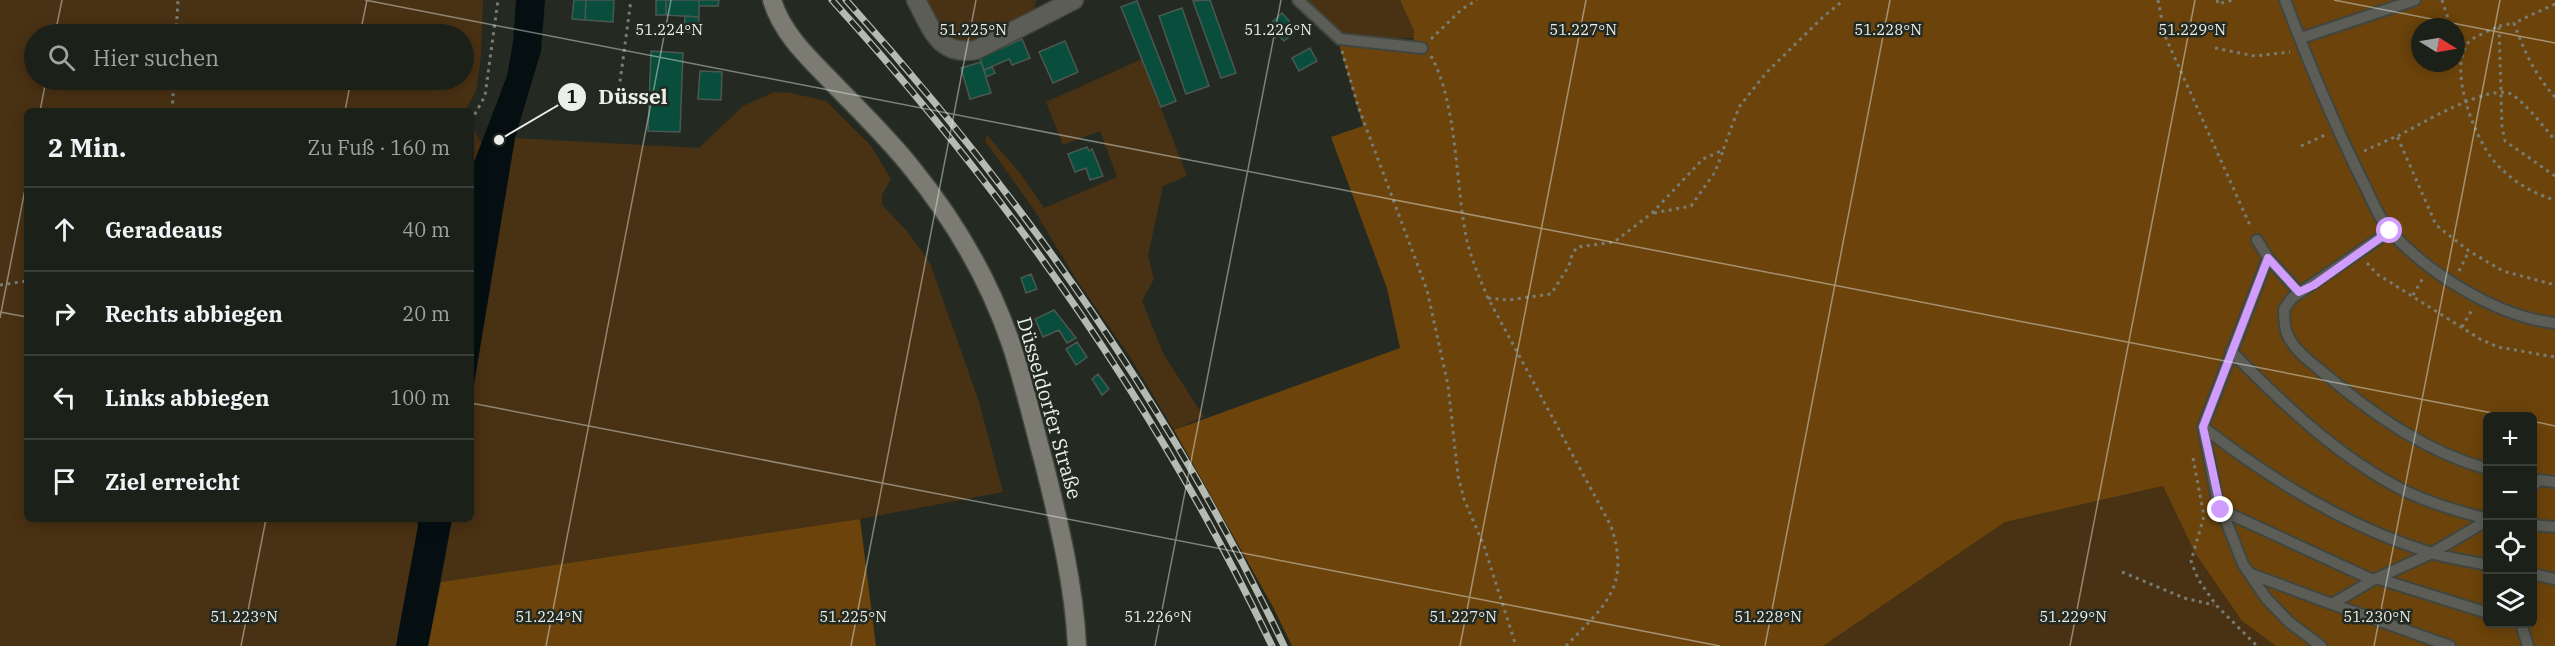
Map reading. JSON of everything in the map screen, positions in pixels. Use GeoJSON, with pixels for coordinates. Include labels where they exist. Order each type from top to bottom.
{"type":"FeatureCollection","features":[{"type":"Feature","properties":{"kind":"main road","name":"Düsseldorfer Straße"},"geometry":{"type":"LineString","coordinates":[[772,2],[796,43],[896,149],[927,188],[956,229],[990,291],[1017,363],[1053,501],[1068,572],[1077,646]]}},
{"type":"Feature","properties":{"kind":"street"},"geometry":{"type":"LineString","coordinates":[[916,0],[948,49],[962,52],[976,50],[1039,15],[1074,0]]}},
{"type":"Feature","properties":{"kind":"lane"},"geometry":{"type":"LineString","coordinates":[[1298,0],[1340,39],[1422,48]]}},
{"type":"Feature","properties":{"kind":"lane"},"geometry":{"type":"LineString","coordinates":[[2285,0],[2338,130],[2390,231],[2415,254],[2479,299],[2518,316],[2555,323]]}},
{"type":"Feature","properties":{"kind":"lane"},"geometry":{"type":"LineString","coordinates":[[2301,38],[2415,0]]}},
{"type":"Feature","properties":{"kind":"lane"},"geometry":{"type":"LineString","coordinates":[[2390,231],[2314,285],[2299,292],[2284,309],[2287,334],[2294,346],[2359,403],[2413,439],[2439,453],[2483,468]]}},
{"type":"Feature","properties":{"kind":"lane"},"geometry":{"type":"LineString","coordinates":[[2257,240],[2268,258],[2299,292]]}},
{"type":"Feature","properties":{"kind":"lane"},"geometry":{"type":"LineString","coordinates":[[2268,258],[2203,427],[2221,510],[2243,564],[2266,598],[2289,622],[2321,646]]}},
{"type":"Feature","properties":{"kind":"lane"},"geometry":{"type":"LineString","coordinates":[[2231,351],[2266,388],[2322,436],[2360,464],[2405,491],[2483,518]]}},
{"type":"Feature","properties":{"kind":"lane"},"geometry":{"type":"LineString","coordinates":[[2203,427],[2261,469],[2316,503],[2361,525],[2432,553],[2483,564]]}},
{"type":"Feature","properties":{"kind":"lane"},"geometry":{"type":"LineString","coordinates":[[2537,482],[2555,482]]}},
{"type":"Feature","properties":{"kind":"lane"},"geometry":{"type":"LineString","coordinates":[[2221,510],[2376,580],[2483,612]]}},
{"type":"Feature","properties":{"kind":"lane"},"geometry":{"type":"LineString","coordinates":[[2332,604],[2432,553],[2485,520]]}},
{"type":"Feature","properties":{"kind":"lane"},"geometry":{"type":"LineString","coordinates":[[2537,526],[2555,528]]}},
{"type":"Feature","properties":{"kind":"lane"},"geometry":{"type":"LineString","coordinates":[[2251,574],[2450,646]]}},
{"type":"Feature","properties":{"kind":"lane"},"geometry":{"type":"LineString","coordinates":[[2537,575],[2555,579]]}},
{"type":"Feature","properties":{"kind":"lane"},"geometry":{"type":"LineString","coordinates":[[2522,628],[2528,646]]}},
{"type":"Feature","properties":{"kind":"path"},"geometry":{"type":"LineString","coordinates":[[177,24],[178,0]]}},
{"type":"Feature","properties":{"kind":"path"},"geometry":{"type":"LineString","coordinates":[[474,116],[485,96],[498,0]]}},
{"type":"Feature","properties":{"kind":"path"},"geometry":{"type":"LineString","coordinates":[[619,89],[631,0]]}},
{"type":"Feature","properties":{"kind":"path"},"geometry":{"type":"LineString","coordinates":[[1478,0],[1462,9],[1422,48],[1431,54],[1440,74],[1452,133],[1467,239],[1473,262],[1488,298],[1611,526],[1618,548],[1620,564],[1613,590],[1595,615],[1566,646]]}},
{"type":"Feature","properties":{"kind":"path"},"geometry":{"type":"LineString","coordinates":[[2158,0],[2165,36],[2249,222],[2250,231]]}},
{"type":"Feature","properties":{"kind":"path"},"geometry":{"type":"LineString","coordinates":[[2217,0],[2218,4],[2233,0]]}},
{"type":"Feature","properties":{"kind":"path"},"geometry":{"type":"LineString","coordinates":[[2442,0],[2448,18]]}},
{"type":"Feature","properties":{"kind":"path"},"geometry":{"type":"LineString","coordinates":[[1652,213],[1691,206],[1715,172],[1739,107],[1766,73],[1824,16],[1845,1]]}},
{"type":"Feature","properties":{"kind":"path"},"geometry":{"type":"LineString","coordinates":[[2465,48],[2468,42],[2499,26],[2514,23],[2555,4]]}},
{"type":"Feature","properties":{"kind":"path"},"geometry":{"type":"LineString","coordinates":[[2514,23],[2525,54],[2543,84],[2555,97]]}},
{"type":"Feature","properties":{"kind":"path"},"geometry":{"type":"LineString","coordinates":[[2499,26],[2500,92],[2505,141],[2555,176]]}},
{"type":"Feature","properties":{"kind":"path"},"geometry":{"type":"LineString","coordinates":[[1340,39],[1344,61],[1358,106],[1418,262],[1429,298],[1448,385],[1458,476],[1464,499],[1485,546],[1516,646]]}},
{"type":"Feature","properties":{"kind":"path"},"geometry":{"type":"LineString","coordinates":[[2215,48],[2255,56],[2284,52],[2306,54]]}},
{"type":"Feature","properties":{"kind":"path"},"geometry":{"type":"LineString","coordinates":[[2460,72],[2466,100],[2478,134],[2493,160],[2510,176],[2538,196],[2555,200]]}},
{"type":"Feature","properties":{"kind":"path"},"geometry":{"type":"LineString","coordinates":[[172,108],[173,90]]}},
{"type":"Feature","properties":{"kind":"path"},"geometry":{"type":"LineString","coordinates":[[2351,157],[2466,100],[2500,92],[2512,94],[2555,140]]}},
{"type":"Feature","properties":{"kind":"path"},"geometry":{"type":"LineString","coordinates":[[2301,146],[2338,130]]}},
{"type":"Feature","properties":{"kind":"path"},"geometry":{"type":"LineString","coordinates":[[2397,136],[2436,225],[2469,251],[2503,271],[2555,285]]}},
{"type":"Feature","properties":{"kind":"path"},"geometry":{"type":"LineString","coordinates":[[1488,298],[1508,300],[1551,294],[1569,266],[1577,247],[1614,242],[1652,213],[1703,159],[1723,150]]}},
{"type":"Feature","properties":{"kind":"path"},"geometry":{"type":"LineString","coordinates":[[2452,282],[2469,251]]}},
{"type":"Feature","properties":{"kind":"path"},"geometry":{"type":"LineString","coordinates":[[2357,254],[2377,274],[2498,347],[2537,356],[2555,357]]}},
{"type":"Feature","properties":{"kind":"path"},"geometry":{"type":"LineString","coordinates":[[0,285],[24,281]]}},
{"type":"Feature","properties":{"kind":"path"},"geometry":{"type":"LineString","coordinates":[[2462,327],[2479,299]]}},
{"type":"Feature","properties":{"kind":"path"},"geometry":{"type":"LineString","coordinates":[[2193,456],[2204,516],[2192,561],[2198,579],[2216,605],[2257,646]]}},
{"type":"Feature","properties":{"kind":"path"},"geometry":{"type":"LineString","coordinates":[[2122,572],[2184,598],[2216,605]]}},
{"type":"Feature","properties":{"kind":"shaded area"},"geometry":{"type":"Polygon","coordinates":[[[0,0],[483,0],[481,57],[476,91],[467,108],[24,108],[24,522],[417,522],[396,646],[0,646],[0,0]]]}},
{"type":"Feature","properties":{"kind":"shaded area"},"geometry":{"type":"Polygon","coordinates":[[[516,0],[545,0],[541,51],[515,138],[474,384],[474,162],[507,76],[513,42],[516,0]]]}},
{"type":"Feature","properties":{"kind":"shaded area"},"geometry":{"type":"Polygon","coordinates":[[[922,0],[1037,0],[1031,15],[968,44],[948,38],[922,0]]]}},
{"type":"Feature","properties":{"kind":"shaded area"},"geometry":{"type":"Polygon","coordinates":[[[1300,0],[1400,0],[1414,31],[1414,38],[1340,38],[1300,0]]]}},
{"type":"Feature","properties":{"kind":"shaded area"},"geometry":{"type":"Polygon","coordinates":[[[1400,0],[2555,0],[2555,646],[2276,646],[2242,621],[2195,553],[2163,486],[2005,522],[1823,646],[1292,646],[1273,607],[1174,430],[1400,348],[1387,288],[1331,137],[1363,126],[1338,41],[1413,43],[1414,31],[1400,0]]]}},
{"type":"Feature","properties":{"kind":"shaded area"},"geometry":{"type":"Polygon","coordinates":[[[1142,59],[1187,176],[1163,186],[1148,256],[1154,279],[1142,301],[1164,355],[1204,417],[1174,430],[1127,352],[1078,282],[1034,210],[985,141],[987,135],[1020,173],[1044,208],[1117,177],[1100,131],[1063,145],[1046,102],[1142,59]]]}},
{"type":"Feature","properties":{"kind":"shaded area"},"geometry":{"type":"Polygon","coordinates":[[[774,92],[791,93],[826,101],[871,146],[891,179],[882,195],[882,205],[907,231],[930,263],[979,402],[1003,492],[860,519],[441,582],[451,522],[474,522],[474,384],[515,138],[699,148],[743,106],[774,92]]]}},
{"type":"Feature","properties":{"kind":"shaded area"},"geometry":{"type":"Polygon","coordinates":[[[474,130],[482,144],[474,163],[474,130]]]}},
{"type":"Feature","properties":{"kind":"shaded area"},"geometry":{"type":"Polygon","coordinates":[[[2163,486],[2195,553],[2242,621],[2276,646],[1823,646],[2005,522],[2163,486]]]}},
{"type":"Feature","properties":{"kind":"shaded area"},"geometry":{"type":"Polygon","coordinates":[[[860,519],[876,646],[428,646],[441,582],[860,519]]]}},
{"type":"Feature","properties":{"kind":"shaded area"},"geometry":{"type":"Polygon","coordinates":[[[417,522],[451,522],[428,646],[396,646],[417,522]]]}},
{"type":"Feature","properties":{"kind":"building"},"geometry":{"type":"Polygon","coordinates":[[[574,0],[586,0],[585,20],[572,19],[574,0]]]}},
{"type":"Feature","properties":{"kind":"building"},"geometry":{"type":"Polygon","coordinates":[[[586,0],[614,0],[613,22],[585,20],[586,0]]]}},
{"type":"Feature","properties":{"kind":"building"},"geometry":{"type":"Polygon","coordinates":[[[656,0],[666,0],[666,15],[656,15],[656,0]]]}},
{"type":"Feature","properties":{"kind":"building"},"geometry":{"type":"Polygon","coordinates":[[[666,0],[699,0],[699,17],[666,15],[666,0]]]}},
{"type":"Feature","properties":{"kind":"building"},"geometry":{"type":"Polygon","coordinates":[[[699,0],[719,0],[718,6],[699,6],[699,0]]]}},
{"type":"Feature","properties":{"kind":"building"},"geometry":{"type":"Polygon","coordinates":[[[1210,0],[1236,73],[1221,78],[1193,1],[1210,0]]]}},
{"type":"Feature","properties":{"kind":"building"},"geometry":{"type":"Polygon","coordinates":[[[1137,1],[1176,101],[1161,107],[1121,7],[1137,1]]]}},
{"type":"Feature","properties":{"kind":"building"},"geometry":{"type":"Polygon","coordinates":[[[1182,8],[1209,86],[1186,94],[1159,16],[1182,8]]]}},
{"type":"Feature","properties":{"kind":"building"},"geometry":{"type":"Polygon","coordinates":[[[1282,13],[1297,30],[1284,41],[1278,35],[1275,38],[1271,33],[1274,30],[1269,25],[1282,13]]]}},
{"type":"Feature","properties":{"kind":"building"},"geometry":{"type":"Polygon","coordinates":[[[685,16],[699,17],[698,32],[684,32],[685,16]]]}},
{"type":"Feature","properties":{"kind":"building"},"geometry":{"type":"Polygon","coordinates":[[[1022,39],[1030,58],[1012,65],[1009,59],[984,70],[980,58],[1022,39]]]}},
{"type":"Feature","properties":{"kind":"building"},"geometry":{"type":"Polygon","coordinates":[[[1065,41],[1078,72],[1053,83],[1039,52],[1065,41]]]}},
{"type":"Feature","properties":{"kind":"building"},"geometry":{"type":"Polygon","coordinates":[[[1310,48],[1317,61],[1299,71],[1292,58],[1310,48]]]}},
{"type":"Feature","properties":{"kind":"building"},"geometry":{"type":"Polygon","coordinates":[[[651,51],[683,53],[680,132],[648,131],[651,51]]]}},
{"type":"Feature","properties":{"kind":"building"},"geometry":{"type":"Polygon","coordinates":[[[981,62],[991,93],[970,99],[961,68],[981,62]]]}},
{"type":"Feature","properties":{"kind":"building"},"geometry":{"type":"Polygon","coordinates":[[[992,67],[995,73],[986,77],[984,70],[992,67]]]}},
{"type":"Feature","properties":{"kind":"building"},"geometry":{"type":"Polygon","coordinates":[[[700,71],[722,72],[721,100],[698,99],[700,71]]]}},
{"type":"Feature","properties":{"kind":"building"},"geometry":{"type":"Polygon","coordinates":[[[1087,147],[1089,151],[1092,149],[1103,176],[1090,180],[1086,168],[1075,172],[1068,154],[1087,147]]]}},
{"type":"Feature","properties":{"kind":"building"},"geometry":{"type":"Polygon","coordinates":[[[1031,274],[1037,289],[1026,293],[1021,278],[1031,274]]]}},
{"type":"Feature","properties":{"kind":"building"},"geometry":{"type":"Polygon","coordinates":[[[1054,310],[1076,338],[1067,343],[1059,330],[1043,337],[1035,319],[1054,310]]]}},
{"type":"Feature","properties":{"kind":"building"},"geometry":{"type":"Polygon","coordinates":[[[1077,342],[1087,357],[1076,365],[1066,349],[1077,342]]]}},
{"type":"Feature","properties":{"kind":"building"},"geometry":{"type":"Polygon","coordinates":[[[1098,374],[1109,389],[1102,395],[1092,379],[1098,374]]]}},
{"type":"Feature","properties":{"kind":"railway"},"geometry":{"type":"LineString","coordinates":[[832,0],[959,149],[1019,227],[1076,307],[1130,389],[1180,472],[1228,558],[1272,646]]}},
{"type":"Feature","properties":{"kind":"railway"},"geometry":{"type":"LineString","coordinates":[[846,0],[973,150],[1089,307],[1193,473],[1240,558],[1284,646]]}},
{"type":"Feature","properties":{"kind":"place","name":"Düssel"},"geometry":{"type":"Point","coordinates":[499,140]}},
{"type":"Feature","properties":{"kind":"route"},"geometry":{"type":"LineString","coordinates":[[2221,510],[2211,473],[2203,427],[2206,414],[2268,258],[2299,292],[2314,285],[2390,231]]}}]}
